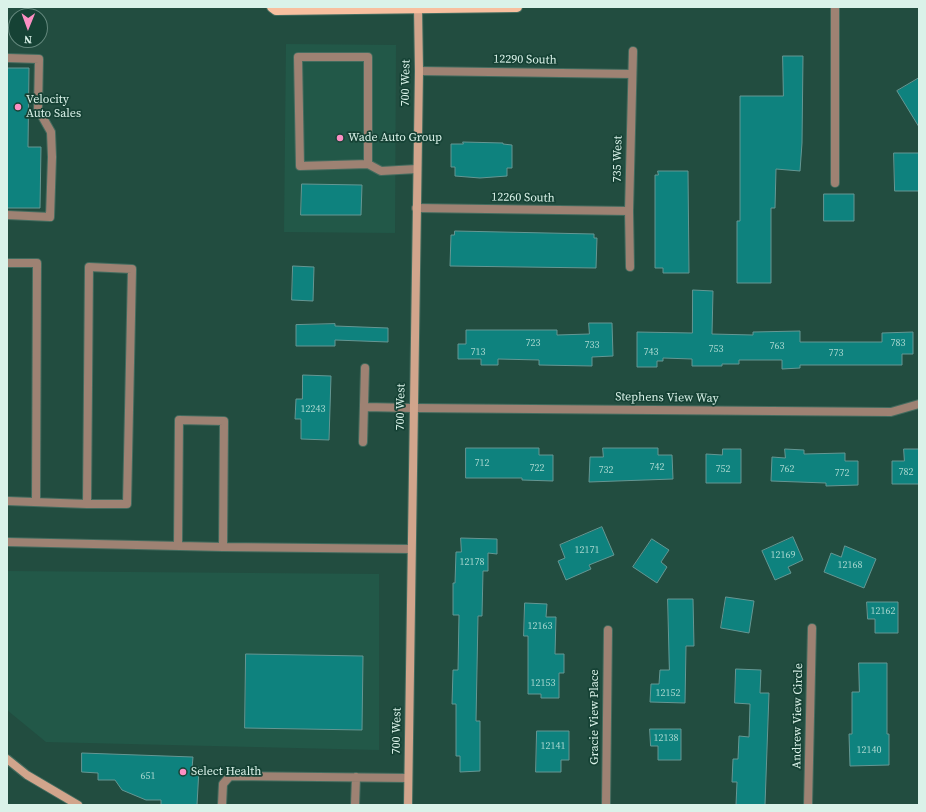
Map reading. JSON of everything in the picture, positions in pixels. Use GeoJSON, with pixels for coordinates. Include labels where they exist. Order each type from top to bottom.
{"type":"FeatureCollection","features":[{"type":"Feature","properties":{"kind":"main road"},"geometry":{"type":"LineString","coordinates":[[272,7],[276,10],[516,7]]}},
{"type":"Feature","properties":{"kind":"street"},"geometry":{"type":"LineString","coordinates":[[835,7],[835,183]]}},
{"type":"Feature","properties":{"kind":"street","name":"700 West"},"geometry":{"type":"LineString","coordinates":[[408,805],[419,70],[418,8]]}},
{"type":"Feature","properties":{"kind":"street","name":"735 West"},"geometry":{"type":"LineString","coordinates":[[630,267],[629,211],[633,51]]}},
{"type":"Feature","properties":{"kind":"street"},"geometry":{"type":"LineString","coordinates":[[368,164],[368,57],[298,57],[300,166],[368,164],[381,171],[417,169]]}},
{"type":"Feature","properties":{"kind":"street"},"geometry":{"type":"LineString","coordinates":[[7,58],[39,60],[38,109],[51,132],[52,158],[50,217],[7,215]]}},
{"type":"Feature","properties":{"kind":"street","name":"12290 South"},"geometry":{"type":"LineString","coordinates":[[419,70],[632,74]]}},
{"type":"Feature","properties":{"kind":"street","name":"12260 South"},"geometry":{"type":"LineString","coordinates":[[416,208],[629,211]]}},
{"type":"Feature","properties":{"kind":"street"},"geometry":{"type":"LineString","coordinates":[[7,263],[37,263],[36,501]]}},
{"type":"Feature","properties":{"kind":"street"},"geometry":{"type":"LineString","coordinates":[[7,501],[87,504],[127,504],[132,269],[89,267],[87,504]]}},
{"type":"Feature","properties":{"kind":"street"},"geometry":{"type":"LineString","coordinates":[[363,442],[365,368]]}},
{"type":"Feature","properties":{"kind":"street","name":"Stephens View Way"},"geometry":{"type":"LineString","coordinates":[[364,407],[891,412],[919,404]]}},
{"type":"Feature","properties":{"kind":"street"},"geometry":{"type":"LineString","coordinates":[[178,546],[179,420],[224,421],[223,548]]}},
{"type":"Feature","properties":{"kind":"street"},"geometry":{"type":"LineString","coordinates":[[7,542],[223,548],[411,549]]}},
{"type":"Feature","properties":{"kind":"street","name":"Andrew View Circle"},"geometry":{"type":"LineString","coordinates":[[808,805],[812,628]]}},
{"type":"Feature","properties":{"kind":"street","name":"Gracie View Place"},"geometry":{"type":"LineString","coordinates":[[606,805],[608,630]]}},
{"type":"Feature","properties":{"kind":"street"},"geometry":{"type":"LineString","coordinates":[[7,759],[27,775],[78,805]]}},
{"type":"Feature","properties":{"kind":"street"},"geometry":{"type":"LineString","coordinates":[[222,805],[223,784],[230,776],[408,778]]}},
{"type":"Feature","properties":{"kind":"street"},"geometry":{"type":"LineString","coordinates":[[355,805],[356,778]]}},
{"type":"Feature","properties":{"kind":"shaded area","name":"Wade Auto Group"},"geometry":{"type":"Polygon","coordinates":[[[286,44],[396,45],[395,233],[284,232],[286,44]]]}},
{"type":"Feature","properties":{"kind":"shaded area"},"geometry":{"type":"Polygon","coordinates":[[[7,571],[379,574],[379,750],[46,742],[7,710],[7,571]]]}},
{"type":"Feature","properties":{"kind":"building"},"geometry":{"type":"Polygon","coordinates":[[[783,56],[803,56],[802,143],[800,171],[776,169],[775,208],[771,208],[771,283],[737,283],[737,221],[740,221],[740,96],[783,96],[783,56]]]}},
{"type":"Feature","properties":{"kind":"building","name":"Velocity Auto Sales"},"geometry":{"type":"Polygon","coordinates":[[[7,68],[29,68],[28,147],[41,147],[40,208],[7,208],[7,68]]]}},
{"type":"Feature","properties":{"kind":"building"},"geometry":{"type":"Polygon","coordinates":[[[919,78],[919,127],[897,91],[919,78]]]}},
{"type":"Feature","properties":{"kind":"building"},"geometry":{"type":"Polygon","coordinates":[[[463,142],[503,143],[512,145],[512,168],[507,168],[507,176],[480,178],[455,176],[455,167],[451,167],[451,144],[463,144],[463,142]]]}},
{"type":"Feature","properties":{"kind":"building"},"geometry":{"type":"Polygon","coordinates":[[[894,153],[919,153],[919,191],[895,191],[894,153]]]}},
{"type":"Feature","properties":{"kind":"building"},"geometry":{"type":"Polygon","coordinates":[[[658,171],[688,171],[689,273],[663,273],[663,268],[655,268],[655,175],[658,175],[658,171]]]}},
{"type":"Feature","properties":{"kind":"building"},"geometry":{"type":"Polygon","coordinates":[[[302,184],[362,185],[361,215],[301,215],[302,184]]]}},
{"type":"Feature","properties":{"kind":"building"},"geometry":{"type":"Polygon","coordinates":[[[824,194],[854,194],[854,221],[824,221],[824,194]]]}},
{"type":"Feature","properties":{"kind":"building"},"geometry":{"type":"Polygon","coordinates":[[[455,231],[594,234],[594,238],[597,238],[596,268],[450,266],[451,235],[454,235],[455,231]]]}},
{"type":"Feature","properties":{"kind":"building"},"geometry":{"type":"Polygon","coordinates":[[[293,266],[314,267],[313,301],[292,300],[293,266]]]}},
{"type":"Feature","properties":{"kind":"building"},"geometry":{"type":"Polygon","coordinates":[[[693,290],[713,291],[712,334],[753,335],[753,332],[800,331],[800,342],[882,342],[882,333],[913,332],[913,354],[902,354],[902,365],[800,365],[800,368],[782,369],[782,360],[739,360],[739,364],[722,364],[722,366],[692,366],[692,359],[663,358],[663,361],[657,361],[657,367],[637,367],[637,332],[692,333],[693,290]]]}},
{"type":"Feature","properties":{"kind":"building"},"geometry":{"type":"Polygon","coordinates":[[[589,323],[612,323],[613,356],[592,357],[592,366],[539,365],[539,360],[498,359],[498,365],[481,365],[481,359],[458,359],[458,344],[466,344],[466,330],[557,330],[557,335],[589,334],[589,323]]]}},
{"type":"Feature","properties":{"kind":"building"},"geometry":{"type":"Polygon","coordinates":[[[335,324],[335,326],[388,328],[388,342],[335,340],[335,346],[296,346],[296,325],[335,324]]]}},
{"type":"Feature","properties":{"kind":"building"},"geometry":{"type":"Polygon","coordinates":[[[303,375],[331,376],[329,440],[301,439],[301,419],[295,419],[296,399],[302,399],[303,375]]]}},
{"type":"Feature","properties":{"kind":"building"},"geometry":{"type":"Polygon","coordinates":[[[466,448],[539,448],[539,455],[553,455],[553,481],[522,480],[522,478],[466,478],[466,448]]]}},
{"type":"Feature","properties":{"kind":"building"},"geometry":{"type":"Polygon","coordinates":[[[603,448],[658,448],[658,455],[672,455],[673,479],[589,482],[590,457],[603,457],[603,448]]]}},
{"type":"Feature","properties":{"kind":"building"},"geometry":{"type":"Polygon","coordinates":[[[723,449],[741,449],[741,483],[706,483],[706,454],[722,455],[723,449]]]}},
{"type":"Feature","properties":{"kind":"building"},"geometry":{"type":"Polygon","coordinates":[[[785,449],[804,450],[804,454],[845,453],[845,461],[858,461],[858,485],[826,486],[826,483],[771,481],[772,457],[785,458],[785,449]]]}},
{"type":"Feature","properties":{"kind":"building"},"geometry":{"type":"Polygon","coordinates":[[[904,449],[919,449],[919,484],[892,484],[892,461],[904,461],[904,449]]]}},
{"type":"Feature","properties":{"kind":"building"},"geometry":{"type":"Polygon","coordinates":[[[602,527],[614,555],[589,565],[591,569],[566,580],[558,561],[565,558],[560,545],[602,527]]]}},
{"type":"Feature","properties":{"kind":"building"},"geometry":{"type":"Polygon","coordinates":[[[793,537],[803,560],[788,567],[791,573],[775,580],[762,551],[793,537]]]}},
{"type":"Feature","properties":{"kind":"building"},"geometry":{"type":"Polygon","coordinates":[[[461,538],[497,539],[497,554],[488,553],[488,571],[483,571],[482,616],[478,616],[476,721],[480,721],[480,771],[460,772],[460,756],[456,756],[456,704],[452,704],[453,670],[458,670],[459,615],[453,615],[453,583],[455,583],[456,552],[461,552],[461,538]]]}},
{"type":"Feature","properties":{"kind":"building"},"geometry":{"type":"Polygon","coordinates":[[[652,539],[669,550],[661,562],[667,567],[657,583],[633,567],[652,539]]]}},
{"type":"Feature","properties":{"kind":"building"},"geometry":{"type":"Polygon","coordinates":[[[845,546],[876,559],[864,588],[824,572],[831,553],[841,557],[845,546]]]}},
{"type":"Feature","properties":{"kind":"building"},"geometry":{"type":"Polygon","coordinates":[[[726,597],[754,601],[749,633],[721,628],[726,597]]]}},
{"type":"Feature","properties":{"kind":"building"},"geometry":{"type":"Polygon","coordinates":[[[668,599],[693,599],[694,646],[686,646],[685,703],[650,702],[651,684],[659,684],[660,670],[669,670],[668,599]]]}},
{"type":"Feature","properties":{"kind":"building"},"geometry":{"type":"Polygon","coordinates":[[[867,602],[898,602],[898,633],[875,633],[875,619],[868,619],[867,602]]]}},
{"type":"Feature","properties":{"kind":"building"},"geometry":{"type":"Polygon","coordinates":[[[525,603],[547,604],[546,617],[556,617],[555,654],[564,654],[564,673],[559,673],[559,698],[541,698],[541,694],[528,694],[528,636],[524,636],[525,603]]]}},
{"type":"Feature","properties":{"kind":"building"},"geometry":{"type":"Polygon","coordinates":[[[246,654],[363,656],[362,730],[245,728],[246,654]]]}},
{"type":"Feature","properties":{"kind":"building"},"geometry":{"type":"Polygon","coordinates":[[[859,663],[887,663],[887,734],[889,734],[889,765],[850,766],[849,734],[852,734],[852,692],[859,692],[859,663]]]}},
{"type":"Feature","properties":{"kind":"building"},"geometry":{"type":"Polygon","coordinates":[[[736,669],[761,670],[760,693],[769,693],[765,805],[736,805],[737,782],[732,782],[733,759],[738,759],[739,736],[749,737],[750,704],[735,703],[736,669]]]}},
{"type":"Feature","properties":{"kind":"building"},"geometry":{"type":"Polygon","coordinates":[[[650,729],[681,729],[681,760],[658,760],[658,746],[651,746],[650,729]]]}},
{"type":"Feature","properties":{"kind":"building"},"geometry":{"type":"Polygon","coordinates":[[[537,731],[569,731],[569,760],[561,760],[561,772],[536,772],[537,731]]]}},
{"type":"Feature","properties":{"kind":"building"},"geometry":{"type":"Polygon","coordinates":[[[82,753],[193,757],[192,768],[199,768],[197,805],[161,805],[161,800],[146,800],[122,790],[115,780],[98,780],[98,773],[82,772],[82,753]]]}},
{"type":"Feature","properties":{"kind":"place","name":"Velocity Auto Sales"},"geometry":{"type":"Point","coordinates":[18,107]}},
{"type":"Feature","properties":{"kind":"place","name":"Wade Auto Group"},"geometry":{"type":"Point","coordinates":[340,138]}},
{"type":"Feature","properties":{"kind":"place","name":"Select Health"},"geometry":{"type":"Point","coordinates":[183,772]}}]}
